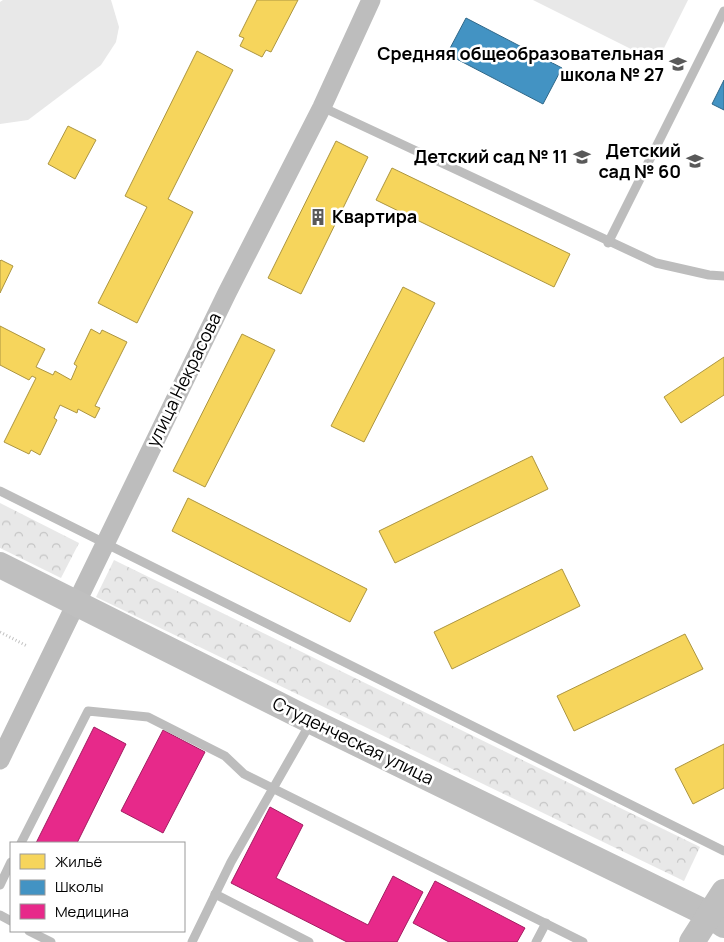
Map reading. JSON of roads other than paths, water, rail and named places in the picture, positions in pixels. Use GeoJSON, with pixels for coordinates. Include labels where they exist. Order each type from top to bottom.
{"type":"FeatureCollection","features":[{"type":"Feature","properties":{"kind":"main road","name":"Студенческая улица"},"geometry":{"type":"LineString","coordinates":[[0,565],[311,721],[719,919]]}},
{"type":"Feature","properties":{"kind":"main road"},"geometry":{"type":"LineString","coordinates":[[692,942],[719,919],[724,892]]}},
{"type":"Feature","properties":{"kind":"street","name":"улица Некрасова"},"geometry":{"type":"LineString","coordinates":[[0,760],[227,293],[322,107],[371,0]]}},
{"type":"Feature","properties":{"kind":"lane"},"geometry":{"type":"LineString","coordinates":[[608,242],[724,12]]}},
{"type":"Feature","properties":{"kind":"lane"},"geometry":{"type":"LineString","coordinates":[[322,107],[656,263],[708,275],[724,276]]}},
{"type":"Feature","properties":{"kind":"lane"},"geometry":{"type":"LineString","coordinates":[[0,491],[724,851]]}},
{"type":"Feature","properties":{"kind":"lane"},"geometry":{"type":"LineString","coordinates":[[22,842],[88,711],[148,717],[225,756],[244,774],[583,942]]}},
{"type":"Feature","properties":{"kind":"lane"},"geometry":{"type":"LineString","coordinates":[[192,942],[215,894],[311,721]]}},
{"type":"Feature","properties":{"kind":"lane"},"geometry":{"type":"LineString","coordinates":[[0,885],[10,864]]}},
{"type":"Feature","properties":{"kind":"lane"},"geometry":{"type":"LineString","coordinates":[[215,894],[310,942]]}},
{"type":"Feature","properties":{"kind":"lane"},"geometry":{"type":"LineString","coordinates":[[536,942],[546,923]]}},
{"type":"Feature","properties":{"kind":"lane"},"geometry":{"type":"LineString","coordinates":[[31,932],[51,942]]}},
{"type":"Feature","properties":{"kind":"place","name":"Средняя общеобразовательная школа № 27"},"geometry":{"type":"Point","coordinates":[678,64]}},
{"type":"Feature","properties":{"kind":"place","name":"Детский сад № 11"},"geometry":{"type":"Point","coordinates":[582,157]}},
{"type":"Feature","properties":{"kind":"place","name":"Детский сад № 60"},"geometry":{"type":"Point","coordinates":[695,161]}},
{"type":"Feature","properties":{"kind":"place","name":"Квартира"},"geometry":{"type":"Point","coordinates":[318,217]}}]}
